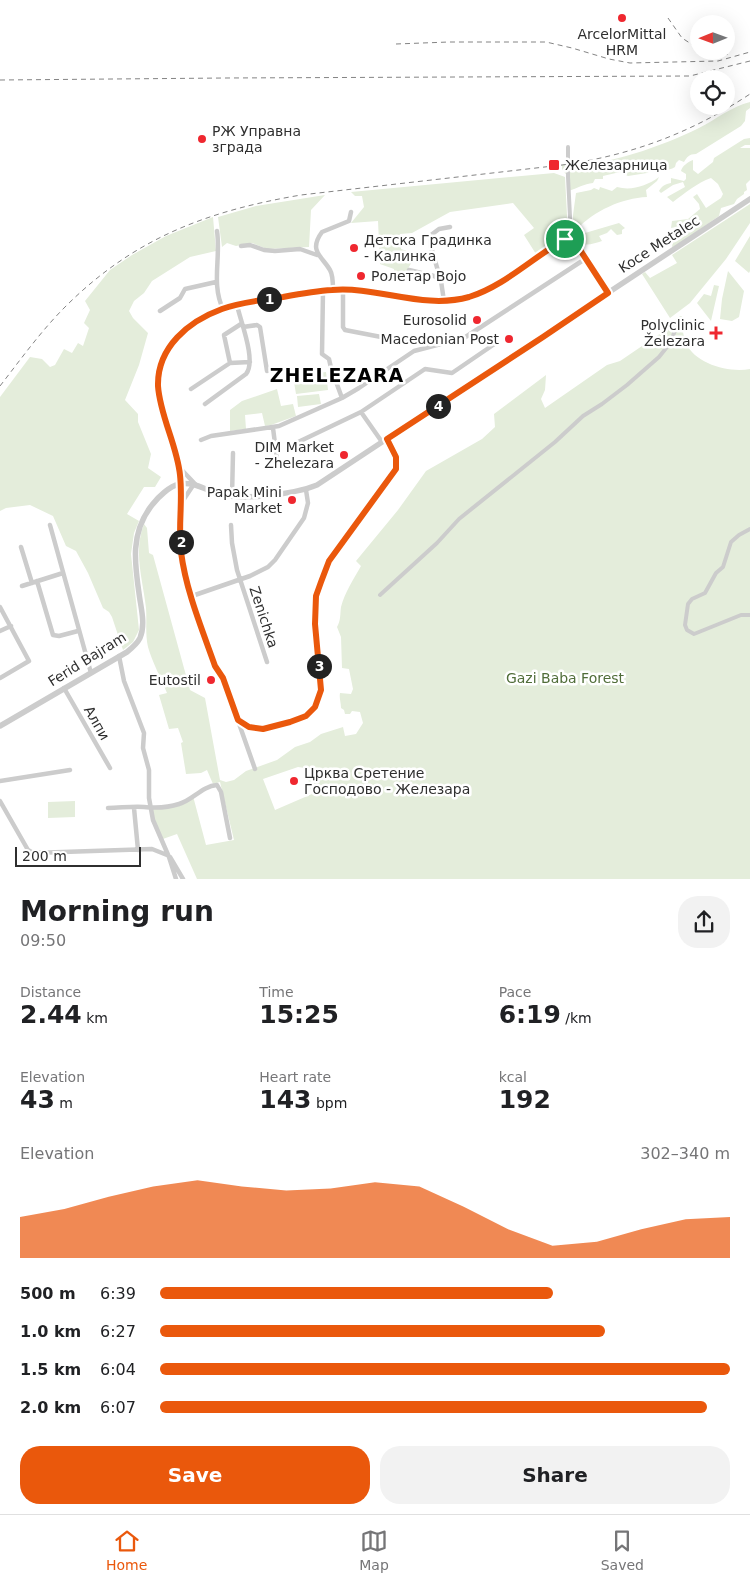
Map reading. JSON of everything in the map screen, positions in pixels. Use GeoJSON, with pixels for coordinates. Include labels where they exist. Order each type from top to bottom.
{"type":"FeatureCollection","features":[{"type":"Feature","properties":{"kind":"street"},"geometry":{"type":"LineString","coordinates":[[568,147],[571,236],[608,293]]}},
{"type":"Feature","properties":{"kind":"street","name":"Koce Metalec"},"geometry":{"type":"LineString","coordinates":[[180,484],[195,484],[220,495],[232,496],[276,495],[306,490],[317,485],[750,199]]}},
{"type":"Feature","properties":{"kind":"street"},"geometry":{"type":"LineString","coordinates":[[317,255],[317,241],[322,232],[349,221],[351,212]]}},
{"type":"Feature","properties":{"kind":"street"},"geometry":{"type":"LineString","coordinates":[[444,301],[441,280],[431,246],[431,235],[439,229],[450,227]]}},
{"type":"Feature","properties":{"kind":"street"},"geometry":{"type":"LineString","coordinates":[[216,232],[219,250],[216,282],[217,294],[223,309]]}},
{"type":"Feature","properties":{"kind":"street"},"geometry":{"type":"LineString","coordinates":[[254,769],[223,678],[215,666],[184,572],[181,551],[179,466],[160,396],[160,368],[165,353],[177,337],[201,319],[237,305],[343,289],[373,292],[416,300],[444,301],[468,297],[496,285],[571,236]]}},
{"type":"Feature","properties":{"kind":"street"},"geometry":{"type":"LineString","coordinates":[[241,246],[250,245],[264,250],[275,251],[300,249],[317,255],[331,271],[333,290]]}},
{"type":"Feature","properties":{"kind":"street"},"geometry":{"type":"LineString","coordinates":[[201,440],[227,433],[273,428],[286,424],[342,398],[414,351],[464,338],[585,259]]}},
{"type":"Feature","properties":{"kind":"street"},"geometry":{"type":"LineString","coordinates":[[409,270],[434,276],[441,280]]}},
{"type":"Feature","properties":{"kind":"street"},"geometry":{"type":"LineString","coordinates":[[160,311],[180,298],[183,291],[189,287],[216,282]]}},
{"type":"Feature","properties":{"kind":"street"},"geometry":{"type":"LineString","coordinates":[[343,289],[344,330],[407,342]]}},
{"type":"Feature","properties":{"kind":"street"},"geometry":{"type":"LineString","coordinates":[[323,291],[322,354],[329,359],[342,398]]}},
{"type":"Feature","properties":{"kind":"street"},"geometry":{"type":"LineString","coordinates":[[205,404],[250,369],[237,305]]}},
{"type":"Feature","properties":{"kind":"street"},"geometry":{"type":"LineString","coordinates":[[380,595],[437,543],[455,522],[550,446],[582,416],[611,398],[652,363],[668,346],[683,319]]}},
{"type":"Feature","properties":{"kind":"street"},"geometry":{"type":"LineString","coordinates":[[230,363],[224,335],[242,326],[257,325],[260,327],[267,371]]}},
{"type":"Feature","properties":{"kind":"street"},"geometry":{"type":"LineString","coordinates":[[294,444],[361,412],[425,369],[452,373],[493,345]]}},
{"type":"Feature","properties":{"kind":"street"},"geometry":{"type":"LineString","coordinates":[[191,389],[230,363],[250,362]]}},
{"type":"Feature","properties":{"kind":"street"},"geometry":{"type":"LineString","coordinates":[[238,720],[242,724],[255,728],[271,727],[306,716],[317,704],[321,690],[315,624],[316,596],[329,561],[396,469],[396,457],[385,440],[361,412]]}},
{"type":"Feature","properties":{"kind":"street"},"geometry":{"type":"LineString","coordinates":[[273,428],[278,467]]}},
{"type":"Feature","properties":{"kind":"street"},"geometry":{"type":"LineString","coordinates":[[232,496],[233,452]]}},
{"type":"Feature","properties":{"kind":"street"},"geometry":{"type":"LineString","coordinates":[[179,466],[195,484],[181,503]]}},
{"type":"Feature","properties":{"kind":"street","name":"Ferid Bajram"},"geometry":{"type":"LineString","coordinates":[[0,726],[136,644],[142,632],[142,609],[135,553],[138,533],[153,503],[175,485],[180,484]]}},
{"type":"Feature","properties":{"kind":"street","name":"Zenichka"},"geometry":{"type":"LineString","coordinates":[[192,596],[262,571],[275,560],[304,518],[308,503],[306,490]]}},
{"type":"Feature","properties":{"kind":"street"},"geometry":{"type":"LineString","coordinates":[[50,525],[90,673]]}},
{"type":"Feature","properties":{"kind":"street","name":"Zenichka"},"geometry":{"type":"LineString","coordinates":[[231,525],[234,558],[267,662]]}},
{"type":"Feature","properties":{"kind":"street"},"geometry":{"type":"LineString","coordinates":[[750,529],[731,542],[723,567],[716,573],[705,593],[692,599],[688,604],[685,626],[687,630],[694,634],[741,615],[750,616]]}},
{"type":"Feature","properties":{"kind":"street"},"geometry":{"type":"LineString","coordinates":[[21,547],[32,583]]}},
{"type":"Feature","properties":{"kind":"street"},"geometry":{"type":"LineString","coordinates":[[22,586],[63,574]]}},
{"type":"Feature","properties":{"kind":"street"},"geometry":{"type":"LineString","coordinates":[[37,581],[54,636],[78,631]]}},
{"type":"Feature","properties":{"kind":"street"},"geometry":{"type":"LineString","coordinates":[[0,607],[30,661],[0,678]]}},
{"type":"Feature","properties":{"kind":"street"},"geometry":{"type":"LineString","coordinates":[[0,631],[11,626]]}},
{"type":"Feature","properties":{"kind":"street"},"geometry":{"type":"LineString","coordinates":[[119,656],[124,681],[144,733],[143,748],[149,770],[150,808],[156,830],[176,879]]}},
{"type":"Feature","properties":{"kind":"street","name":"Алпи"},"geometry":{"type":"LineString","coordinates":[[64,688],[110,768]]}},
{"type":"Feature","properties":{"kind":"street"},"geometry":{"type":"LineString","coordinates":[[0,781],[70,770]]}},
{"type":"Feature","properties":{"kind":"street"},"geometry":{"type":"LineString","coordinates":[[108,808],[150,808],[178,804],[206,788],[217,785],[221,792],[230,838]]}},
{"type":"Feature","properties":{"kind":"street"},"geometry":{"type":"LineString","coordinates":[[0,801],[28,850],[32,853],[154,850],[168,856],[173,861],[182,879]]}},
{"type":"Feature","properties":{"kind":"street"},"geometry":{"type":"LineString","coordinates":[[134,808],[138,850]]}},
{"type":"Feature","properties":{"kind":"green space"},"geometry":{"type":"Polygon","coordinates":[[[750,102],[750,108],[746,111],[745,121],[741,126],[696,154],[690,155],[684,162],[679,160],[675,167],[666,170],[656,168],[647,173],[628,176],[620,172],[603,176],[603,179],[595,179],[593,183],[569,191],[568,177],[562,169],[562,165],[566,164],[567,167],[584,165],[634,154],[699,128],[721,115],[735,115],[735,108],[750,102]]]}},
{"type":"Feature","properties":{"kind":"green space"},"geometry":{"type":"Polygon","coordinates":[[[750,138],[750,145],[740,148],[750,148],[750,180],[746,184],[747,190],[734,204],[721,208],[719,216],[672,247],[673,240],[679,240],[681,235],[693,227],[691,225],[679,230],[676,227],[671,228],[672,221],[688,219],[700,209],[699,204],[693,197],[697,194],[706,208],[721,198],[723,194],[718,184],[711,178],[696,185],[673,202],[667,197],[685,187],[683,182],[673,185],[661,193],[660,189],[671,183],[671,178],[684,181],[686,174],[681,171],[689,162],[693,160],[693,170],[698,174],[713,162],[714,158],[744,139],[750,138]]]}},
{"type":"Feature","properties":{"kind":"green space"},"geometry":{"type":"Polygon","coordinates":[[[554,173],[565,177],[568,234],[536,254],[524,235],[534,228],[513,203],[450,212],[412,233],[400,234],[401,249],[416,254],[403,278],[395,277],[394,269],[380,264],[378,221],[351,223],[364,207],[362,196],[355,196],[351,192],[554,173]]]}},
{"type":"Feature","properties":{"kind":"green space"},"geometry":{"type":"Polygon","coordinates":[[[659,177],[646,190],[647,197],[618,203],[600,211],[577,229],[573,229],[576,193],[594,188],[599,190],[600,187],[612,191],[617,187],[633,188],[649,183],[659,177]]]}},
{"type":"Feature","properties":{"kind":"green space"},"geometry":{"type":"Polygon","coordinates":[[[325,195],[311,210],[309,247],[267,249],[252,243],[236,246],[227,243],[222,247],[218,217],[256,206],[325,195]]]}},
{"type":"Feature","properties":{"kind":"green space"},"geometry":{"type":"Polygon","coordinates":[[[750,204],[750,223],[726,259],[690,303],[670,318],[642,274],[645,272],[650,278],[677,263],[672,255],[750,204]]]}},
{"type":"Feature","properties":{"kind":"green space"},"geometry":{"type":"Polygon","coordinates":[[[213,217],[216,251],[190,257],[152,281],[144,293],[134,301],[129,311],[133,318],[148,333],[139,365],[125,400],[138,414],[138,422],[151,454],[148,468],[161,477],[155,487],[144,487],[127,514],[139,521],[134,533],[131,554],[139,630],[133,642],[123,650],[112,617],[103,608],[76,551],[66,546],[53,516],[30,505],[6,508],[0,511],[0,397],[30,357],[42,359],[50,367],[55,365],[64,349],[72,353],[78,343],[83,346],[89,328],[84,323],[90,310],[85,301],[110,270],[166,236],[213,217]]]}},
{"type":"Feature","properties":{"kind":"green space"},"geometry":{"type":"Polygon","coordinates":[[[619,223],[625,228],[622,230],[622,234],[617,235],[611,229],[599,236],[602,241],[588,244],[581,244],[576,239],[577,236],[582,236],[585,233],[619,223]]]}},
{"type":"Feature","properties":{"kind":"green space"},"geometry":{"type":"Polygon","coordinates":[[[750,236],[750,271],[749,273],[735,261],[750,236]]]}},
{"type":"Feature","properties":{"kind":"green space"},"geometry":{"type":"Polygon","coordinates":[[[728,271],[744,291],[739,317],[732,321],[720,319],[728,271]]]}},
{"type":"Feature","properties":{"kind":"green space"},"geometry":{"type":"Polygon","coordinates":[[[714,285],[719,286],[711,321],[697,303],[704,294],[711,296],[714,285]]]}},
{"type":"Feature","properties":{"kind":"green space","name":"Gazi Baba Forest"},"geometry":{"type":"Polygon","coordinates":[[[682,316],[683,333],[686,343],[697,356],[705,362],[723,368],[732,370],[750,369],[750,879],[197,879],[177,834],[160,840],[150,808],[175,805],[193,796],[206,845],[234,840],[220,782],[213,784],[207,770],[201,773],[186,774],[181,743],[183,742],[178,728],[169,729],[159,695],[167,693],[147,642],[146,608],[139,556],[139,545],[144,524],[147,528],[149,553],[153,555],[190,690],[205,698],[220,780],[226,782],[234,780],[246,771],[277,760],[295,747],[310,742],[321,734],[343,727],[345,736],[356,734],[363,723],[360,712],[352,711],[350,714],[345,714],[341,708],[340,693],[351,694],[353,689],[349,669],[342,668],[341,637],[337,627],[341,607],[347,591],[361,566],[356,561],[398,510],[426,471],[482,439],[495,427],[494,414],[546,375],[545,390],[541,399],[545,408],[607,365],[620,361],[667,329],[666,327],[682,316]],[[298,767],[263,779],[275,810],[312,794],[305,768],[298,767]]]}},
{"type":"Feature","properties":{"kind":"green space"},"geometry":{"type":"Polygon","coordinates":[[[326,372],[328,390],[296,394],[293,376],[326,372]]]}},
{"type":"Feature","properties":{"kind":"green space"},"geometry":{"type":"Polygon","coordinates":[[[277,389],[281,406],[293,404],[296,416],[265,426],[262,413],[245,415],[246,429],[230,431],[230,410],[242,401],[277,389]]]}},
{"type":"Feature","properties":{"kind":"green space"},"geometry":{"type":"Polygon","coordinates":[[[319,394],[321,404],[298,407],[297,396],[319,394]]]}},
{"type":"Feature","properties":{"kind":"green space"},"geometry":{"type":"Polygon","coordinates":[[[75,801],[75,817],[48,818],[48,802],[75,801]]]}},
{"type":"Feature","properties":{"kind":"railway"},"geometry":{"type":"LineString","coordinates":[[668,18],[682,38],[690,43]]}},
{"type":"Feature","properties":{"kind":"railway"},"geometry":{"type":"LineString","coordinates":[[396,44],[546,42],[630,63],[718,61],[750,52]]}},
{"type":"Feature","properties":{"kind":"railway"},"geometry":{"type":"LineString","coordinates":[[0,80],[690,76],[750,61]]}},
{"type":"Feature","properties":{"kind":"railway"},"geometry":{"type":"LineString","coordinates":[[0,386],[31,345],[65,307],[91,283],[145,245],[203,219],[301,195],[588,161],[637,148],[683,131],[728,108],[750,94]]}},
{"type":"Feature","properties":{"kind":"place","name":"ArcelorMittal HRM"},"geometry":{"type":"Point","coordinates":[622,18]}},
{"type":"Feature","properties":{"kind":"place","name":"РЖ Управна зграда"},"geometry":{"type":"Point","coordinates":[202,139]}},
{"type":"Feature","properties":{"kind":"place","name":"Железарница"},"geometry":{"type":"Point","coordinates":[554,165]}},
{"type":"Feature","properties":{"kind":"place","name":"Детска Градинка - Калинка"},"geometry":{"type":"Point","coordinates":[354,248]}},
{"type":"Feature","properties":{"kind":"place","name":"Ролетар Војо"},"geometry":{"type":"Point","coordinates":[361,276]}},
{"type":"Feature","properties":{"kind":"place","name":"Eurosolid"},"geometry":{"type":"Point","coordinates":[477,320]}},
{"type":"Feature","properties":{"kind":"place","name":"Polyclinic Železara"},"geometry":{"type":"Point","coordinates":[716,333]}},
{"type":"Feature","properties":{"kind":"place","name":"Macedonian Post"},"geometry":{"type":"Point","coordinates":[509,339]}},
{"type":"Feature","properties":{"kind":"place","name":"DIM Market - Zhelezara"},"geometry":{"type":"Point","coordinates":[344,455]}},
{"type":"Feature","properties":{"kind":"place","name":"Papak Mini Market"},"geometry":{"type":"Point","coordinates":[292,500]}},
{"type":"Feature","properties":{"kind":"place","name":"Eutostil"},"geometry":{"type":"Point","coordinates":[211,680]}},
{"type":"Feature","properties":{"kind":"place","name":"Црква Сретение Господово - Железара"},"geometry":{"type":"Point","coordinates":[294,781]}},
{"type":"Feature","properties":{"kind":"district","name":"ZHELEZARA"},"geometry":{"type":"Point","coordinates":[337,375]}},
{"type":"Feature","properties":{"kind":"route"},"geometry":{"type":"LineString","coordinates":[[571,236],[608,293],[387,439],[398,461],[393,476],[329,561],[316,596],[315,624],[321,680],[321,690],[317,704],[306,716],[280,725],[263,729],[242,724],[238,720],[232,706],[223,678],[215,666],[184,572],[180,535],[179,466],[162,408],[158,385],[160,368],[165,353],[182,332],[201,319],[223,309],[257,301],[343,289],[389,294],[416,300],[444,301],[468,297],[496,285],[565,239],[571,236]]}}]}
